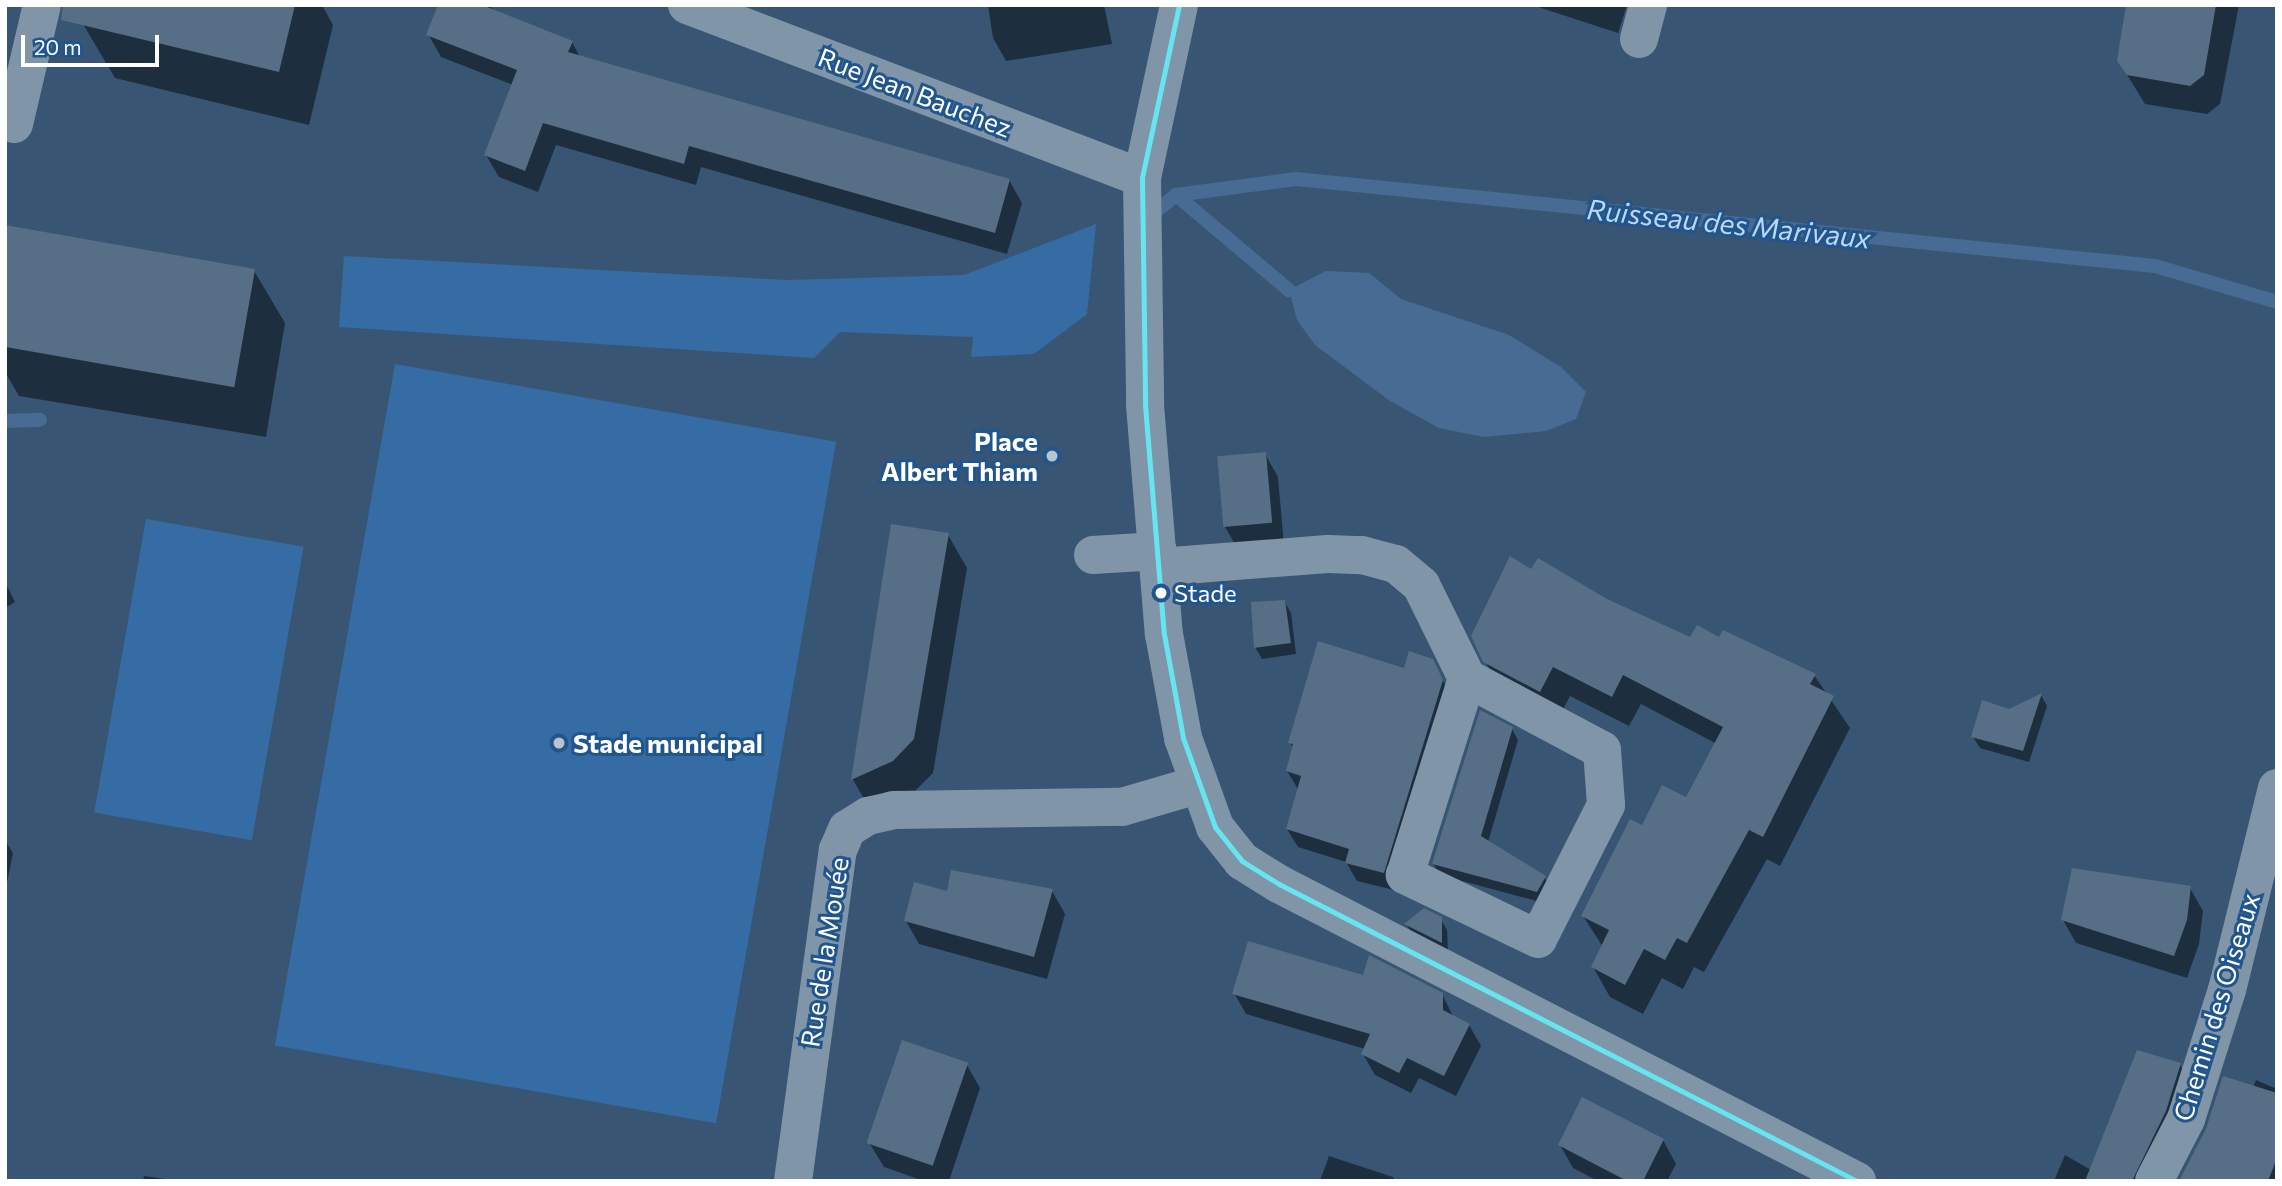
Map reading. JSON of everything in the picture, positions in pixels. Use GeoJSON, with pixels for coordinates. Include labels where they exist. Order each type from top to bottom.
{"type":"FeatureCollection","features":[{"type":"Feature","properties":{"kind":"street"},"geometry":{"type":"LineString","coordinates":[[14,124],[42,5]]}},
{"type":"Feature","properties":{"kind":"street","name":"Rue Jean Bauchez"},"geometry":{"type":"LineString","coordinates":[[687,5],[1142,178]]}},
{"type":"Feature","properties":{"kind":"street"},"geometry":{"type":"LineString","coordinates":[[1178,5],[1142,178],[1144,405],[1164,634],[1197,785],[1215,827],[1242,861],[1279,884],[1531,1017],[1807,1169],[1857,1181]]}},
{"type":"Feature","properties":{"kind":"street"},"geometry":{"type":"LineString","coordinates":[[1093,555],[1158,559],[1362,555],[1396,564],[1421,585],[1467,678],[1602,750],[1606,805],[1538,939],[1405,875],[1467,678]]}},
{"type":"Feature","properties":{"kind":"street","name":"Rue de la Mouée"},"geometry":{"type":"LineString","coordinates":[[793,1181],[838,850],[847,829],[868,816],[892,810],[1122,807],[1197,785]]}},
{"type":"Feature","properties":{"kind":"street","name":"Chemin des Oiseaux"},"geometry":{"type":"LineString","coordinates":[[2154,1181],[2186,1119],[2227,989],[2277,788]]}},
{"type":"Feature","properties":{"kind":"shaded area"},"geometry":{"type":"Polygon","coordinates":[[[1096,224],[1087,314],[1034,354],[971,357],[973,337],[840,332],[814,358],[339,327],[344,256],[787,280],[964,275],[1096,224]]]}},
{"type":"Feature","properties":{"kind":"shaded area"},"geometry":{"type":"Polygon","coordinates":[[[1326,271],[1369,273],[1401,299],[1509,335],[1561,367],[1586,392],[1576,419],[1546,431],[1484,437],[1439,428],[1390,401],[1315,345],[1297,320],[1289,290],[1326,271]]]}},
{"type":"Feature","properties":{"kind":"shaded area","name":"Stade municipal"},"geometry":{"type":"Polygon","coordinates":[[[395,364],[836,442],[716,1123],[275,1045],[395,364]]]}},
{"type":"Feature","properties":{"kind":"shaded area"},"geometry":{"type":"Polygon","coordinates":[[[146,519],[304,547],[252,840],[94,812],[146,519]]]}},
{"type":"Feature","properties":{"kind":"building"},"geometry":{"type":"Polygon","coordinates":[[[63,5],[295,5],[279,72],[61,20],[63,5]]]}},
{"type":"Feature","properties":{"kind":"building"},"geometry":{"type":"Polygon","coordinates":[[[438,5],[482,5],[573,41],[568,52],[1010,179],[995,233],[689,146],[684,164],[543,123],[525,171],[484,155],[517,70],[426,35],[438,5]]]}},
{"type":"Feature","properties":{"kind":"building"},"geometry":{"type":"Polygon","coordinates":[[[2126,5],[2216,5],[2204,75],[2190,86],[2127,75],[2117,61],[2126,5]]]}},
{"type":"Feature","properties":{"kind":"building"},"geometry":{"type":"Polygon","coordinates":[[[5,225],[255,269],[234,387],[5,347],[5,225]]]}},
{"type":"Feature","properties":{"kind":"building"},"geometry":{"type":"Polygon","coordinates":[[[1266,452],[1272,523],[1223,527],[1217,456],[1266,452]]]}},
{"type":"Feature","properties":{"kind":"building"},"geometry":{"type":"Polygon","coordinates":[[[891,524],[949,533],[914,739],[893,761],[851,780],[891,524]]]}},
{"type":"Feature","properties":{"kind":"building"},"geometry":{"type":"Polygon","coordinates":[[[1510,556],[1531,569],[1538,558],[1607,599],[1690,637],[1697,625],[1719,637],[1723,630],[1816,674],[1810,684],[1834,696],[1763,837],[1749,830],[1687,943],[1677,938],[1665,960],[1644,949],[1625,985],[1591,967],[1609,930],[1581,916],[1630,819],[1642,825],[1662,785],[1686,797],[1723,727],[1623,675],[1612,697],[1553,667],[1540,692],[1483,662],[1471,636],[1510,556]]]}},
{"type":"Feature","properties":{"kind":"building"},"geometry":{"type":"Polygon","coordinates":[[[1285,600],[1291,643],[1254,648],[1251,602],[1285,600]]]}},
{"type":"Feature","properties":{"kind":"building"},"geometry":{"type":"Polygon","coordinates":[[[1318,641],[1404,668],[1409,651],[1433,659],[1443,680],[1384,873],[1345,863],[1349,849],[1286,829],[1301,776],[1286,771],[1293,744],[1288,743],[1318,641]]]}},
{"type":"Feature","properties":{"kind":"building"},"geometry":{"type":"Polygon","coordinates":[[[2042,693],[2023,751],[1971,737],[1982,700],[2009,709],[2042,693]]]}},
{"type":"Feature","properties":{"kind":"building"},"geometry":{"type":"Polygon","coordinates":[[[1480,710],[1513,727],[1481,836],[1546,876],[1537,892],[1432,864],[1480,710]]]}},
{"type":"Feature","properties":{"kind":"building"},"geometry":{"type":"Polygon","coordinates":[[[2072,868],[2191,886],[2187,920],[2174,956],[2061,920],[2072,868]]]}},
{"type":"Feature","properties":{"kind":"building"},"geometry":{"type":"Polygon","coordinates":[[[951,870],[1053,889],[1034,957],[904,921],[914,882],[947,891],[951,870]]]}},
{"type":"Feature","properties":{"kind":"building"},"geometry":{"type":"Polygon","coordinates":[[[1424,908],[1442,917],[1442,943],[1404,924],[1424,908]]]}},
{"type":"Feature","properties":{"kind":"building"},"geometry":{"type":"Polygon","coordinates":[[[1248,941],[1363,975],[1369,955],[1443,993],[1443,1010],[1470,1024],[1444,1076],[1407,1058],[1399,1073],[1361,1054],[1370,1034],[1232,994],[1248,941]]]}},
{"type":"Feature","properties":{"kind":"building"},"geometry":{"type":"Polygon","coordinates":[[[902,1040],[968,1063],[933,1166],[867,1143],[902,1040]]]}},
{"type":"Feature","properties":{"kind":"building"},"geometry":{"type":"Polygon","coordinates":[[[2137,1050],[2181,1063],[2166,1111],[2132,1181],[2085,1181],[2137,1050]]]}},
{"type":"Feature","properties":{"kind":"building"},"geometry":{"type":"Polygon","coordinates":[[[2223,1076],[2277,1093],[2277,1158],[2268,1181],[2179,1181],[2206,1129],[2223,1076]]]}},
{"type":"Feature","properties":{"kind":"building"},"geometry":{"type":"Polygon","coordinates":[[[1582,1097],[1664,1139],[1643,1181],[1627,1181],[1558,1145],[1582,1097]]]}},
{"type":"Feature","properties":{"kind":"waterway","name":"Ruisseau des Marivaux"},"geometry":{"type":"LineString","coordinates":[[1176,195],[1296,179],[2155,266],[2277,302]]}},
{"type":"Feature","properties":{"kind":"waterway"},"geometry":{"type":"LineString","coordinates":[[1155,212],[1176,195],[1289,290]]}},
{"type":"Feature","properties":{"kind":"waterway"},"geometry":{"type":"LineString","coordinates":[[5,421],[40,420]]}},
{"type":"Feature","properties":{"kind":"transit line"},"geometry":{"type":"LineString","coordinates":[[1179,5],[1142,178],[1145,405],[1164,634],[1183,738],[1215,827],[1242,861],[1279,884],[1857,1181]]}},
{"type":"Feature","properties":{"kind":"place","name":"Place Albert Thiam"},"geometry":{"type":"Point","coordinates":[1052,456]}},
{"type":"Feature","properties":{"kind":"place","name":"Stade"},"geometry":{"type":"Point","coordinates":[1161,593]}},
{"type":"Feature","properties":{"kind":"place","name":"Stade municipal"},"geometry":{"type":"Point","coordinates":[559,743]}}]}
